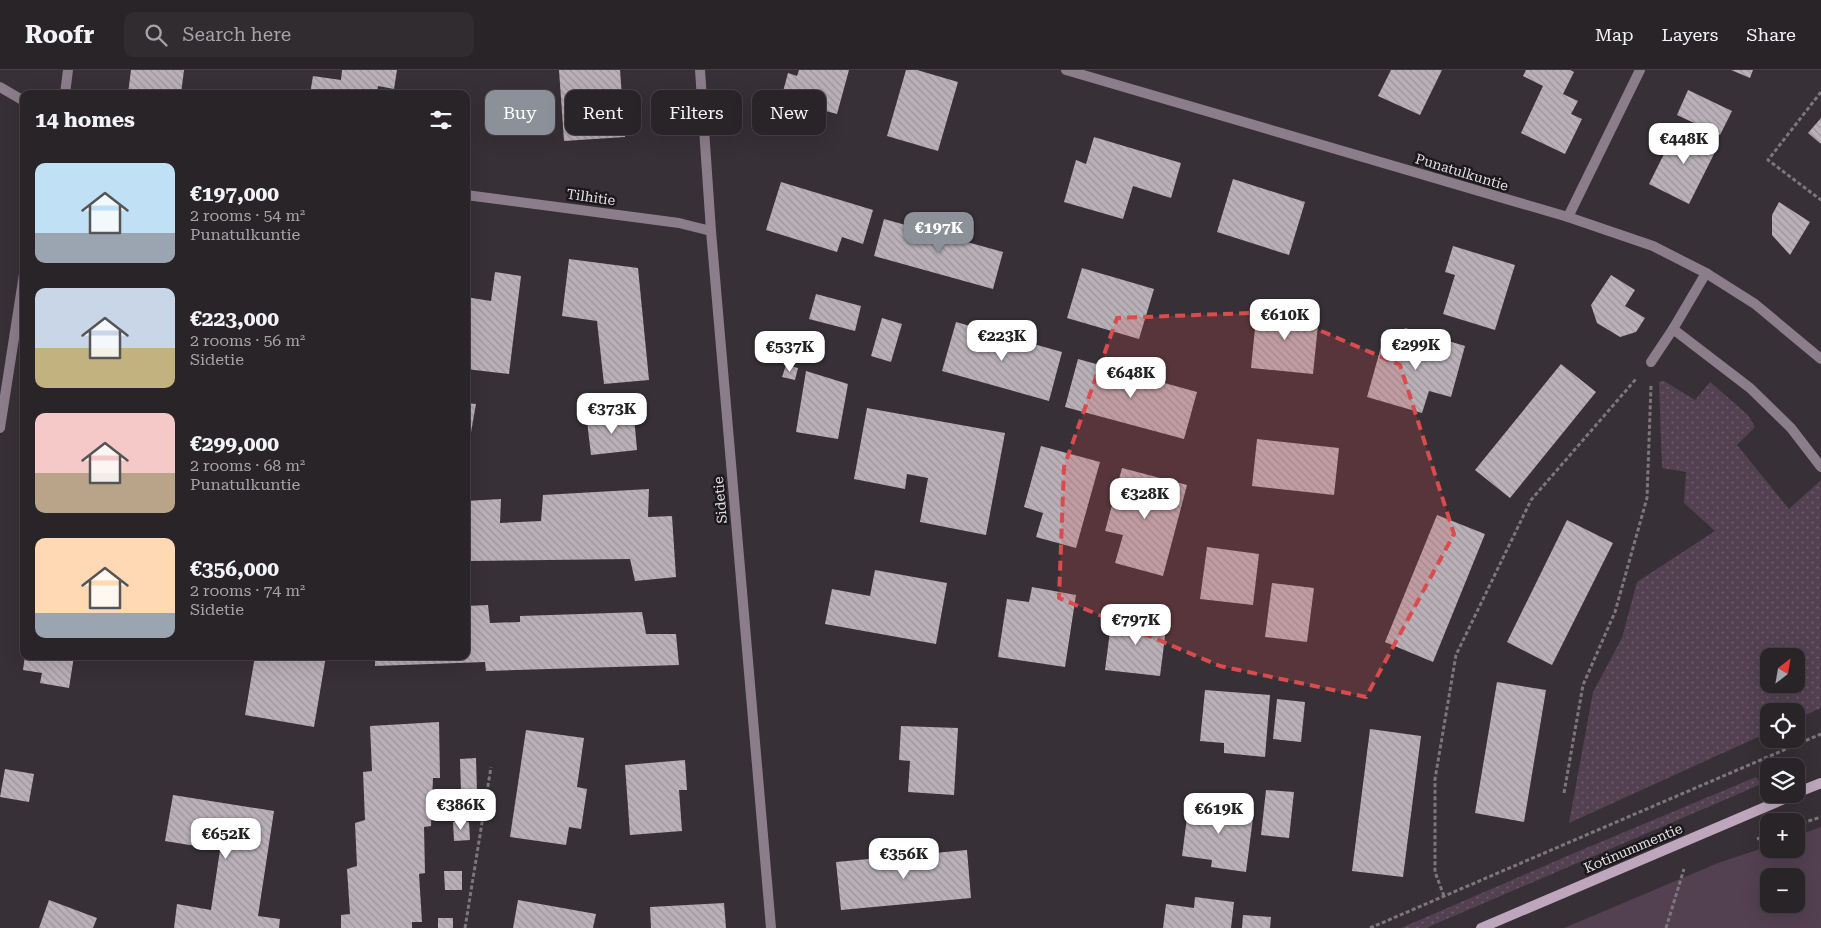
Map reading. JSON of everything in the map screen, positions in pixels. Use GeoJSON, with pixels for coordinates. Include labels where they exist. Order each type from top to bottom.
{"type":"FeatureCollection","features":[{"type":"Feature","properties":{"kind":"main road","name":"Kotinummentie"},"geometry":{"type":"LineString","coordinates":[[1805,790],[1821,782]]}},
{"type":"Feature","properties":{"kind":"main road","name":"Kotinummentie"},"geometry":{"type":"LineString","coordinates":[[1481,928],[1775,803]]}},
{"type":"Feature","properties":{"kind":"street"},"geometry":{"type":"LineString","coordinates":[[65,90],[68,70]]}},
{"type":"Feature","properties":{"kind":"street","name":"Sidetie"},"geometry":{"type":"LineString","coordinates":[[700,70],[711,231],[771,928]]}},
{"type":"Feature","properties":{"kind":"street","name":"Punatulkuntie"},"geometry":{"type":"LineString","coordinates":[[1066,70],[1568,218],[1653,246],[1706,273],[1755,304],[1821,359]]}},
{"type":"Feature","properties":{"kind":"street"},"geometry":{"type":"LineString","coordinates":[[1568,218],[1640,70]]}},
{"type":"Feature","properties":{"kind":"street"},"geometry":{"type":"LineString","coordinates":[[0,87],[20,99]]}},
{"type":"Feature","properties":{"kind":"street","name":"Tilhitie"},"geometry":{"type":"LineString","coordinates":[[470,196],[679,223],[711,231]]}},
{"type":"Feature","properties":{"kind":"street"},"geometry":{"type":"LineString","coordinates":[[1651,362],[1706,273]]}},
{"type":"Feature","properties":{"kind":"street"},"geometry":{"type":"LineString","coordinates":[[0,428],[20,300]]}},
{"type":"Feature","properties":{"kind":"street"},"geometry":{"type":"LineString","coordinates":[[1673,329],[1750,388],[1791,428],[1821,467]]}},
{"type":"Feature","properties":{"kind":"path"},"geometry":{"type":"LineString","coordinates":[[1821,92],[1768,160],[1821,200]]}},
{"type":"Feature","properties":{"kind":"path"},"geometry":{"type":"LineString","coordinates":[[1564,793],[1582,685],[1615,612],[1647,498],[1651,362]]}},
{"type":"Feature","properties":{"kind":"path"},"geometry":{"type":"LineString","coordinates":[[1444,896],[1435,872],[1436,779],[1456,655],[1531,500],[1651,362]]}},
{"type":"Feature","properties":{"kind":"path"},"geometry":{"type":"LineString","coordinates":[[1370,928],[1821,734]]}},
{"type":"Feature","properties":{"kind":"path"},"geometry":{"type":"LineString","coordinates":[[465,928],[491,767]]}},
{"type":"Feature","properties":{"kind":"path"},"geometry":{"type":"LineString","coordinates":[[1805,822],[1821,817]]}},
{"type":"Feature","properties":{"kind":"path"},"geometry":{"type":"LineString","coordinates":[[1666,928],[1685,864]]}},
{"type":"Feature","properties":{"kind":"highlighted area"},"geometry":{"type":"Polygon","coordinates":[[[1277,312],[1400,365],[1454,534],[1366,697],[1220,666],[1059,598],[1064,467],[1117,318],[1277,312]]]}},
{"type":"Feature","properties":{"kind":"shaded area"},"geometry":{"type":"Polygon","coordinates":[[[1664,381],[1695,400],[1710,382],[1748,415],[1755,427],[1737,445],[1789,509],[1821,480],[1821,708],[1805,715],[1805,703],[1760,703],[1760,736],[1569,823],[1593,692],[1622,638],[1637,582],[1715,531],[1684,503],[1686,472],[1662,468],[1659,382],[1664,381]]]}},
{"type":"Feature","properties":{"kind":"shaded area"},"geometry":{"type":"Polygon","coordinates":[[[1756,777],[1760,783],[1760,784],[1426,928],[1401,928],[1756,777]]]}},
{"type":"Feature","properties":{"kind":"shaded area"},"geometry":{"type":"Polygon","coordinates":[[[1821,827],[1821,928],[1564,928],[1718,863],[1760,849],[1760,858],[1805,858],[1805,833],[1821,827]]]}},
{"type":"Feature","properties":{"kind":"building"},"geometry":{"type":"Polygon","coordinates":[[[131,70],[184,70],[182,90],[128,90],[131,70]]]}},
{"type":"Feature","properties":{"kind":"building"},"geometry":{"type":"Polygon","coordinates":[[[342,70],[397,70],[394,89],[378,86],[378,90],[311,90],[313,76],[341,80],[342,70]]]}},
{"type":"Feature","properties":{"kind":"building"},"geometry":{"type":"Polygon","coordinates":[[[559,70],[620,70],[621,90],[565,90],[565,135],[625,135],[625,137],[564,141],[559,70]]]}},
{"type":"Feature","properties":{"kind":"building"},"geometry":{"type":"Polygon","coordinates":[[[799,70],[849,70],[837,114],[826,111],[826,90],[783,90],[788,73],[797,76],[799,70]]]}},
{"type":"Feature","properties":{"kind":"building"},"geometry":{"type":"Polygon","coordinates":[[[906,70],[917,70],[958,82],[938,151],[887,136],[906,70]]]}},
{"type":"Feature","properties":{"kind":"building"},"geometry":{"type":"Polygon","coordinates":[[[1391,70],[1442,70],[1420,115],[1378,96],[1391,70]]]}},
{"type":"Feature","properties":{"kind":"building"},"geometry":{"type":"Polygon","coordinates":[[[1526,70],[1570,70],[1574,72],[1563,94],[1578,101],[1571,114],[1582,119],[1565,154],[1521,133],[1543,86],[1523,76],[1526,70]]]}},
{"type":"Feature","properties":{"kind":"building"},"geometry":{"type":"Polygon","coordinates":[[[1731,70],[1753,70],[1750,78],[1731,70]]]}},
{"type":"Feature","properties":{"kind":"building"},"geometry":{"type":"Polygon","coordinates":[[[1688,90],[1732,111],[1720,135],[1677,115],[1688,90]]]}},
{"type":"Feature","properties":{"kind":"building"},"geometry":{"type":"Polygon","coordinates":[[[1821,118],[1821,144],[1808,133],[1821,118]]]}},
{"type":"Feature","properties":{"kind":"building"},"geometry":{"type":"Polygon","coordinates":[[[1678,126],[1718,146],[1689,204],[1649,184],[1678,126]]]}},
{"type":"Feature","properties":{"kind":"building"},"geometry":{"type":"Polygon","coordinates":[[[1094,137],[1181,163],[1171,198],[1133,186],[1123,219],[1064,202],[1076,160],[1086,164],[1094,137]]]}},
{"type":"Feature","properties":{"kind":"building"},"geometry":{"type":"Polygon","coordinates":[[[1233,179],[1305,202],[1289,255],[1217,232],[1233,179]]]}},
{"type":"Feature","properties":{"kind":"building"},"geometry":{"type":"Polygon","coordinates":[[[781,182],[873,210],[863,244],[842,237],[837,252],[766,230],[781,182]]]}},
{"type":"Feature","properties":{"kind":"building"},"geometry":{"type":"Polygon","coordinates":[[[1779,202],[1810,222],[1790,255],[1772,235],[1772,215],[1779,202]]]}},
{"type":"Feature","properties":{"kind":"building"},"geometry":{"type":"Polygon","coordinates":[[[884,219],[1003,252],[993,289],[874,256],[884,219]]]}},
{"type":"Feature","properties":{"kind":"building"},"geometry":{"type":"Polygon","coordinates":[[[1453,246],[1515,265],[1495,330],[1443,314],[1455,275],[1445,272],[1453,246]]]}},
{"type":"Feature","properties":{"kind":"building"},"geometry":{"type":"Polygon","coordinates":[[[569,259],[638,268],[649,380],[604,384],[597,321],[562,316],[569,259]]]}},
{"type":"Feature","properties":{"kind":"building"},"geometry":{"type":"Polygon","coordinates":[[[1082,268],[1154,289],[1139,339],[1067,318],[1082,268]]]}},
{"type":"Feature","properties":{"kind":"building"},"geometry":{"type":"Polygon","coordinates":[[[495,272],[521,276],[509,374],[470,369],[470,298],[491,301],[495,272]]]}},
{"type":"Feature","properties":{"kind":"building"},"geometry":{"type":"Polygon","coordinates":[[[1611,275],[1635,290],[1625,306],[1645,318],[1636,332],[1620,337],[1597,323],[1591,305],[1611,275]]]}},
{"type":"Feature","properties":{"kind":"building"},"geometry":{"type":"Polygon","coordinates":[[[816,294],[861,306],[855,331],[809,319],[816,294]]]}},
{"type":"Feature","properties":{"kind":"building"},"geometry":{"type":"Polygon","coordinates":[[[1257,308],[1319,315],[1313,374],[1251,368],[1257,308]]]}},
{"type":"Feature","properties":{"kind":"building"},"geometry":{"type":"Polygon","coordinates":[[[882,318],[902,324],[891,362],[871,356],[882,318]]]}},
{"type":"Feature","properties":{"kind":"building"},"geometry":{"type":"Polygon","coordinates":[[[956,322],[1062,352],[1049,401],[942,371],[956,322]]]}},
{"type":"Feature","properties":{"kind":"building"},"geometry":{"type":"Polygon","coordinates":[[[1405,328],[1465,346],[1451,397],[1429,391],[1422,413],[1367,397],[1381,347],[1398,351],[1405,328]]]}},
{"type":"Feature","properties":{"kind":"building"},"geometry":{"type":"Polygon","coordinates":[[[1078,359],[1197,392],[1184,439],[1065,407],[1078,359]]]}},
{"type":"Feature","properties":{"kind":"building"},"geometry":{"type":"Polygon","coordinates":[[[1561,364],[1596,392],[1510,498],[1475,470],[1561,364]]]}},
{"type":"Feature","properties":{"kind":"building"},"geometry":{"type":"Polygon","coordinates":[[[786,365],[798,368],[795,380],[782,377],[786,365]]]}},
{"type":"Feature","properties":{"kind":"building"},"geometry":{"type":"Polygon","coordinates":[[[806,371],[848,384],[838,439],[796,432],[806,371]]]}},
{"type":"Feature","properties":{"kind":"building"},"geometry":{"type":"Polygon","coordinates":[[[470,403],[476,404],[470,438],[470,403]]]}},
{"type":"Feature","properties":{"kind":"building"},"geometry":{"type":"Polygon","coordinates":[[[867,408],[1005,433],[986,535],[920,522],[928,478],[907,474],[905,489],[854,479],[867,408]]]}},
{"type":"Feature","properties":{"kind":"building"},"geometry":{"type":"Polygon","coordinates":[[[634,416],[637,450],[591,455],[587,421],[634,416]]]}},
{"type":"Feature","properties":{"kind":"building"},"geometry":{"type":"Polygon","coordinates":[[[1257,439],[1339,448],[1334,495],[1252,486],[1257,439]]]}},
{"type":"Feature","properties":{"kind":"building"},"geometry":{"type":"Polygon","coordinates":[[[1041,446],[1100,462],[1076,548],[1036,537],[1043,513],[1024,507],[1041,446]]]}},
{"type":"Feature","properties":{"kind":"building"},"geometry":{"type":"Polygon","coordinates":[[[1122,468],[1187,485],[1163,576],[1115,563],[1123,535],[1105,531],[1122,468]]]}},
{"type":"Feature","properties":{"kind":"building"},"geometry":{"type":"Polygon","coordinates":[[[649,489],[648,517],[672,516],[676,577],[635,581],[630,559],[470,561],[470,501],[501,499],[500,523],[541,521],[543,495],[649,489]]]}},
{"type":"Feature","properties":{"kind":"building"},"geometry":{"type":"Polygon","coordinates":[[[1437,515],[1485,534],[1433,662],[1385,642],[1437,515]]]}},
{"type":"Feature","properties":{"kind":"building"},"geometry":{"type":"Polygon","coordinates":[[[1567,520],[1613,543],[1552,665],[1507,642],[1567,520]]]}},
{"type":"Feature","properties":{"kind":"building"},"geometry":{"type":"Polygon","coordinates":[[[1207,547],[1259,554],[1253,605],[1200,599],[1207,547]]]}},
{"type":"Feature","properties":{"kind":"building"},"geometry":{"type":"Polygon","coordinates":[[[875,570],[947,583],[936,644],[825,624],[832,589],[870,596],[875,570]]]}},
{"type":"Feature","properties":{"kind":"building"},"geometry":{"type":"Polygon","coordinates":[[[1272,583],[1314,588],[1307,642],[1265,637],[1272,583]]]}},
{"type":"Feature","properties":{"kind":"building"},"geometry":{"type":"Polygon","coordinates":[[[1032,587],[1076,595],[1065,667],[998,657],[1007,599],[1029,602],[1032,587]]]}},
{"type":"Feature","properties":{"kind":"building"},"geometry":{"type":"Polygon","coordinates":[[[488,605],[490,623],[520,622],[520,616],[642,612],[646,634],[676,634],[679,665],[486,671],[485,662],[375,666],[375,660],[470,660],[470,606],[488,605]]]}},
{"type":"Feature","properties":{"kind":"building"},"geometry":{"type":"Polygon","coordinates":[[[1112,615],[1167,621],[1160,676],[1105,670],[1112,615]]]}},
{"type":"Feature","properties":{"kind":"building"},"geometry":{"type":"Polygon","coordinates":[[[24,660],[73,660],[69,688],[40,683],[42,673],[23,670],[24,660]]]}},
{"type":"Feature","properties":{"kind":"building"},"geometry":{"type":"Polygon","coordinates":[[[254,660],[325,660],[314,727],[245,715],[254,660]]]}},
{"type":"Feature","properties":{"kind":"building"},"geometry":{"type":"Polygon","coordinates":[[[1497,682],[1546,690],[1524,822],[1475,813],[1497,682]]]}},
{"type":"Feature","properties":{"kind":"building"},"geometry":{"type":"Polygon","coordinates":[[[1205,690],[1270,695],[1265,757],[1224,753],[1224,743],[1200,741],[1205,690]]]}},
{"type":"Feature","properties":{"kind":"building"},"geometry":{"type":"Polygon","coordinates":[[[1277,699],[1305,702],[1301,742],[1273,739],[1277,699]]]}},
{"type":"Feature","properties":{"kind":"building"},"geometry":{"type":"Polygon","coordinates":[[[439,722],[440,778],[433,778],[431,826],[424,827],[425,873],[419,874],[422,922],[412,922],[412,928],[341,928],[341,915],[350,914],[347,869],[357,866],[355,823],[365,820],[363,772],[372,771],[370,726],[439,722]]]}},
{"type":"Feature","properties":{"kind":"building"},"geometry":{"type":"Polygon","coordinates":[[[901,726],[958,728],[954,795],[908,792],[910,761],[899,760],[901,726]]]}},
{"type":"Feature","properties":{"kind":"building"},"geometry":{"type":"Polygon","coordinates":[[[1370,729],[1421,736],[1403,877],[1352,871],[1370,729]]]}},
{"type":"Feature","properties":{"kind":"building"},"geometry":{"type":"Polygon","coordinates":[[[526,730],[584,738],[577,787],[587,789],[581,829],[569,827],[566,845],[510,837],[526,730]]]}},
{"type":"Feature","properties":{"kind":"building"},"geometry":{"type":"Polygon","coordinates":[[[476,758],[477,792],[461,792],[460,759],[476,758]]]}},
{"type":"Feature","properties":{"kind":"building"},"geometry":{"type":"Polygon","coordinates":[[[685,760],[687,790],[679,790],[682,831],[630,835],[625,765],[685,760]]]}},
{"type":"Feature","properties":{"kind":"building"},"geometry":{"type":"Polygon","coordinates":[[[5,769],[34,774],[29,802],[0,797],[5,769]]]}},
{"type":"Feature","properties":{"kind":"building"},"geometry":{"type":"Polygon","coordinates":[[[1266,790],[1294,792],[1289,838],[1261,835],[1266,790]]]}},
{"type":"Feature","properties":{"kind":"building"},"geometry":{"type":"Polygon","coordinates":[[[173,795],[274,811],[258,916],[280,919],[279,928],[174,928],[177,904],[211,910],[220,850],[165,841],[173,795]]]}},
{"type":"Feature","properties":{"kind":"building"},"geometry":{"type":"Polygon","coordinates":[[[1189,802],[1254,810],[1246,872],[1211,867],[1212,860],[1182,856],[1189,802]]]}},
{"type":"Feature","properties":{"kind":"building"},"geometry":{"type":"Polygon","coordinates":[[[453,822],[469,822],[470,840],[454,841],[453,822]]]}},
{"type":"Feature","properties":{"kind":"building"},"geometry":{"type":"Polygon","coordinates":[[[967,850],[971,898],[841,910],[836,862],[967,850]]]}},
{"type":"Feature","properties":{"kind":"building"},"geometry":{"type":"Polygon","coordinates":[[[444,871],[462,871],[462,890],[445,890],[444,871]]]}},
{"type":"Feature","properties":{"kind":"building"},"geometry":{"type":"Polygon","coordinates":[[[1195,897],[1234,902],[1231,928],[1163,928],[1166,904],[1194,908],[1195,897]]]}},
{"type":"Feature","properties":{"kind":"building"},"geometry":{"type":"Polygon","coordinates":[[[49,900],[97,918],[93,928],[39,928],[49,900]]]}},
{"type":"Feature","properties":{"kind":"building"},"geometry":{"type":"Polygon","coordinates":[[[518,900],[596,914],[593,928],[513,928],[518,900]]]}},
{"type":"Feature","properties":{"kind":"building"},"geometry":{"type":"Polygon","coordinates":[[[724,903],[726,928],[651,928],[650,907],[724,903]]]}},
{"type":"Feature","properties":{"kind":"building"},"geometry":{"type":"Polygon","coordinates":[[[1243,915],[1271,917],[1270,928],[1242,928],[1243,915]]]}},
{"type":"Feature","properties":{"kind":"building"},"geometry":{"type":"Polygon","coordinates":[[[438,918],[453,918],[453,928],[438,928],[438,918]]]}}]}
